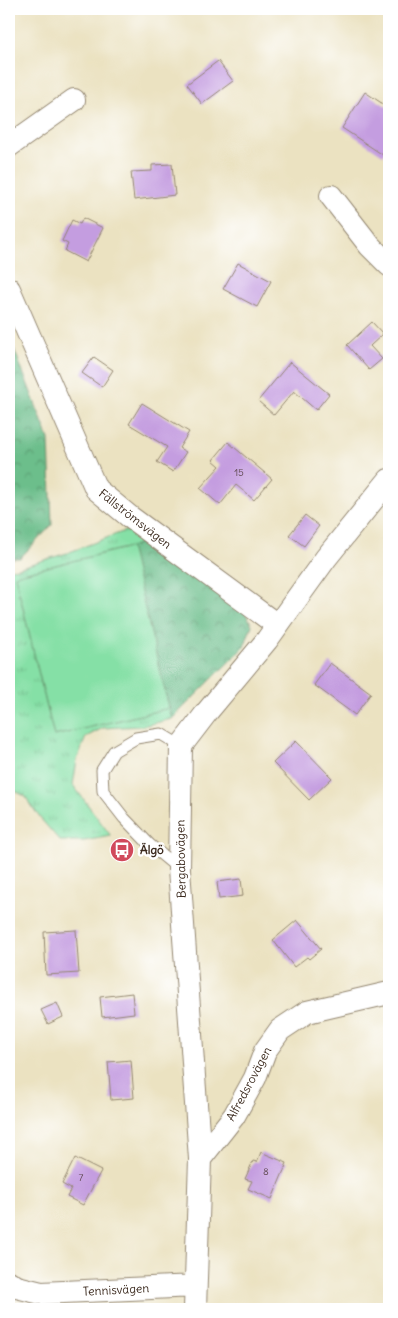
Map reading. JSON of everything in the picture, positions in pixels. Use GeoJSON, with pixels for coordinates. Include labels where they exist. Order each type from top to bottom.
{"type":"FeatureCollection","features":[{"type":"Feature","properties":{"kind":"street"},"geometry":{"type":"LineString","coordinates":[[9,146],[74,100]]}},
{"type":"Feature","properties":{"kind":"street"},"geometry":{"type":"LineString","coordinates":[[331,196],[370,246],[389,265]]}},
{"type":"Feature","properties":{"kind":"street","name":"Fällströmsvägen"},"geometry":{"type":"LineString","coordinates":[[9,289],[96,488],[130,517],[277,626]]}},
{"type":"Feature","properties":{"kind":"street"},"geometry":{"type":"LineString","coordinates":[[182,746],[207,712],[267,640],[326,558],[389,480]]}},
{"type":"Feature","properties":{"kind":"street","name":"Bergabovägen"},"geometry":{"type":"LineString","coordinates":[[182,746],[179,869],[200,1159],[195,1309]]}},
{"type":"Feature","properties":{"kind":"street","name":"Alfredsrovägen"},"geometry":{"type":"LineString","coordinates":[[200,1159],[234,1116],[255,1078],[264,1051],[280,1030],[307,1012],[389,993]]}},
{"type":"Feature","properties":{"kind":"street","name":"Tennisvägen"},"geometry":{"type":"LineString","coordinates":[[9,1282],[17,1287],[41,1293],[195,1286]]}},
{"type":"Feature","properties":{"kind":"lane"},"geometry":{"type":"LineString","coordinates":[[179,869],[150,845],[124,818],[103,790],[102,770],[114,751],[136,738],[161,734],[182,746]]}},
{"type":"Feature","properties":{"kind":"green space"},"geometry":{"type":"Polygon","coordinates":[[[9,336],[49,439],[52,525],[20,558],[9,558],[9,336]]]}},
{"type":"Feature","properties":{"kind":"green space"},"geometry":{"type":"Polygon","coordinates":[[[130,529],[146,541],[130,547],[15,575],[54,736],[169,708],[172,719],[142,726],[103,728],[86,737],[77,760],[73,785],[111,836],[84,841],[60,841],[40,818],[25,796],[9,788],[11,776],[9,773],[9,569],[67,553],[130,529]]]}},
{"type":"Feature","properties":{"kind":"green space"},"geometry":{"type":"Polygon","coordinates":[[[146,541],[241,605],[252,625],[244,647],[172,719],[130,547],[146,541]]]}},
{"type":"Feature","properties":{"kind":"green space"},"geometry":{"type":"Polygon","coordinates":[[[130,547],[169,708],[54,736],[15,575],[130,547]]]}},
{"type":"Feature","properties":{"kind":"building"},"geometry":{"type":"Polygon","coordinates":[[[218,61],[233,81],[202,104],[187,84],[218,61]]]}},
{"type":"Feature","properties":{"kind":"building"},"geometry":{"type":"Polygon","coordinates":[[[365,92],[389,108],[389,146],[383,155],[342,128],[365,92]]]}},
{"type":"Feature","properties":{"kind":"building"},"geometry":{"type":"Polygon","coordinates":[[[172,164],[175,195],[134,200],[131,172],[152,171],[152,165],[172,164]]]}},
{"type":"Feature","properties":{"kind":"building"},"geometry":{"type":"Polygon","coordinates":[[[83,218],[103,228],[86,262],[65,251],[68,244],[62,241],[72,220],[80,224],[83,218]]]}},
{"type":"Feature","properties":{"kind":"building"},"geometry":{"type":"Polygon","coordinates":[[[238,263],[271,281],[257,307],[223,289],[238,263]]]}},
{"type":"Feature","properties":{"kind":"building"},"geometry":{"type":"Polygon","coordinates":[[[372,322],[383,334],[370,346],[382,359],[369,370],[347,345],[372,322]]]}},
{"type":"Feature","properties":{"kind":"building"},"geometry":{"type":"Polygon","coordinates":[[[94,357],[113,370],[102,387],[82,373],[94,357]]]}},
{"type":"Feature","properties":{"kind":"building"},"geometry":{"type":"Polygon","coordinates":[[[290,362],[329,394],[316,410],[294,391],[274,415],[258,401],[290,362]]]}},
{"type":"Feature","properties":{"kind":"building"},"geometry":{"type":"Polygon","coordinates":[[[142,403],[189,432],[179,448],[186,452],[173,472],[157,462],[167,447],[129,424],[142,403]]]}},
{"type":"Feature","properties":{"kind":"building"},"geometry":{"type":"Polygon","coordinates":[[[228,442],[272,479],[254,500],[236,485],[220,505],[200,488],[220,466],[213,460],[228,442]]]}},
{"type":"Feature","properties":{"kind":"building"},"geometry":{"type":"Polygon","coordinates":[[[305,515],[319,526],[304,546],[289,535],[305,515]]]}},
{"type":"Feature","properties":{"kind":"building"},"geometry":{"type":"Polygon","coordinates":[[[330,663],[371,693],[355,715],[314,685],[330,663]]]}},
{"type":"Feature","properties":{"kind":"building"},"geometry":{"type":"Polygon","coordinates":[[[296,741],[332,778],[309,800],[273,763],[296,741]]]}},
{"type":"Feature","properties":{"kind":"building"},"geometry":{"type":"Polygon","coordinates":[[[241,879],[243,896],[219,899],[217,882],[241,879]]]}},
{"type":"Feature","properties":{"kind":"building"},"geometry":{"type":"Polygon","coordinates":[[[297,920],[321,949],[309,959],[307,957],[294,967],[273,940],[297,920]]]}},
{"type":"Feature","properties":{"kind":"building"},"geometry":{"type":"Polygon","coordinates":[[[76,930],[79,973],[46,975],[44,932],[76,930]]]}},
{"type":"Feature","properties":{"kind":"building"},"geometry":{"type":"Polygon","coordinates":[[[132,993],[134,1013],[102,1017],[100,997],[132,993]]]}},
{"type":"Feature","properties":{"kind":"building"},"geometry":{"type":"Polygon","coordinates":[[[57,1003],[63,1017],[48,1024],[41,1010],[57,1003]]]}},
{"type":"Feature","properties":{"kind":"building"},"geometry":{"type":"Polygon","coordinates":[[[131,1060],[134,1098],[111,1100],[108,1062],[131,1060]]]}},
{"type":"Feature","properties":{"kind":"building"},"geometry":{"type":"Polygon","coordinates":[[[261,1152],[287,1163],[272,1199],[248,1189],[252,1181],[245,1179],[253,1161],[257,1162],[261,1152]]]}},
{"type":"Feature","properties":{"kind":"building"},"geometry":{"type":"Polygon","coordinates":[[[75,1158],[101,1171],[83,1205],[67,1197],[71,1189],[62,1184],[75,1158]]]}},
{"type":"Feature","properties":{"kind":"place","name":"Älgö"},"geometry":{"type":"Point","coordinates":[122,850]}}]}
